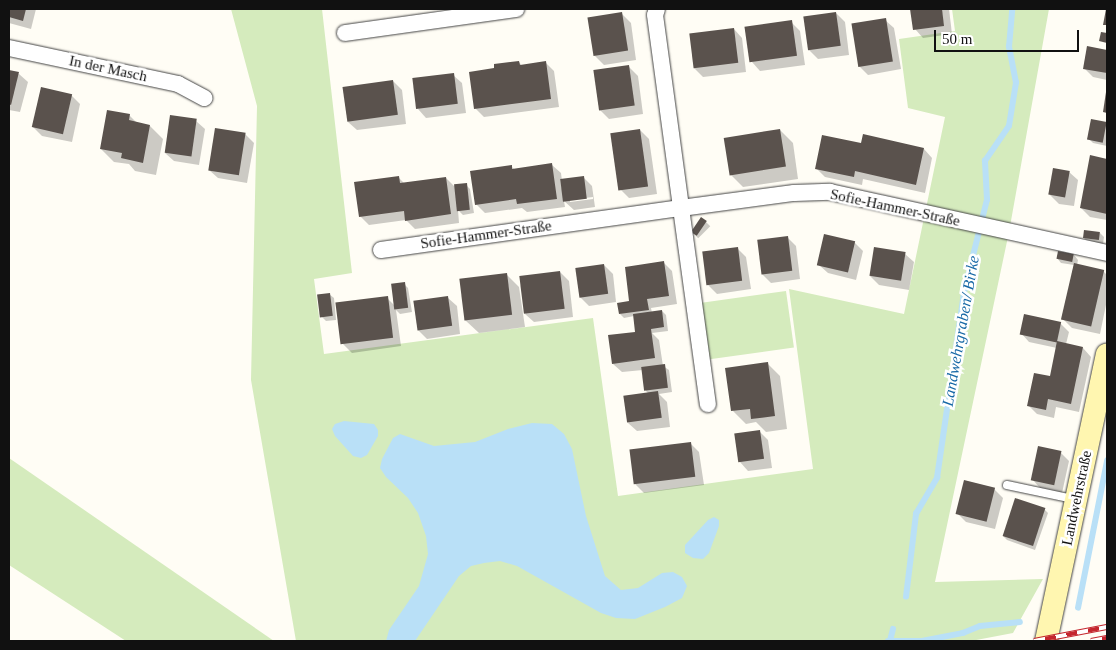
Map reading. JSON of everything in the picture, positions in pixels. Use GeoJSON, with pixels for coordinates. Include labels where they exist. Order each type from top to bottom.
{"type":"FeatureCollection","features":[{"type":"Feature","properties":{"kind":"street"},"geometry":{"type":"LineString","coordinates":[[345,33],[516,9]]}},
{"type":"Feature","properties":{"kind":"street"},"geometry":{"type":"LineString","coordinates":[[657,9],[656,15],[708,404]]}},
{"type":"Feature","properties":{"kind":"street","name":"In der Masch"},"geometry":{"type":"LineString","coordinates":[[9,48],[178,84],[204,98]]}},
{"type":"Feature","properties":{"kind":"street","name":"Sofie-Hammer-Straße"},"geometry":{"type":"LineString","coordinates":[[380,250],[794,193],[830,192],[1107,253]]}},
{"type":"Feature","properties":{"kind":"street","name":"Landwehrstraße"},"geometry":{"type":"LineString","coordinates":[[1046,641],[1107,354]]}},
{"type":"Feature","properties":{"kind":"lane"},"geometry":{"type":"LineString","coordinates":[[1007,485],[1077,500]]}},
{"type":"Feature","properties":{"kind":"green space"},"geometry":{"type":"Polygon","coordinates":[[[231,9],[322,9],[352,273],[314,279],[324,354],[593,318],[618,496],[813,469],[789,289],[904,314],[945,117],[908,108],[899,39],[955,31],[952,9],[1049,9],[1009,232],[935,582],[1043,579],[1013,633],[971,641],[296,641],[251,380],[257,106],[231,9]]]}},
{"type":"Feature","properties":{"kind":"green space"},"geometry":{"type":"Polygon","coordinates":[[[786,291],[794,347],[710,359],[702,303],[786,291]]]}},
{"type":"Feature","properties":{"kind":"green space"},"geometry":{"type":"Polygon","coordinates":[[[9,458],[274,641],[126,641],[9,565],[9,458]]]}},
{"type":"Feature","properties":{"kind":"water"},"geometry":{"type":"Polygon","coordinates":[[[344,421],[374,424],[378,430],[378,436],[367,455],[361,458],[353,456],[335,436],[332,429],[335,424],[344,421]]]}},
{"type":"Feature","properties":{"kind":"water"},"geometry":{"type":"Polygon","coordinates":[[[532,423],[552,424],[564,434],[572,449],[586,516],[605,576],[621,590],[638,588],[662,573],[673,572],[682,577],[687,586],[682,598],[635,619],[616,618],[601,613],[517,566],[500,561],[484,563],[471,566],[459,576],[415,641],[386,641],[389,630],[419,586],[428,554],[426,536],[418,513],[408,498],[386,477],[380,468],[382,459],[393,438],[400,434],[434,446],[475,442],[508,429],[532,423]]]}},
{"type":"Feature","properties":{"kind":"water"},"geometry":{"type":"Polygon","coordinates":[[[714,517],[719,520],[719,526],[709,553],[703,559],[693,558],[685,553],[685,545],[708,520],[714,517]]]}},
{"type":"Feature","properties":{"kind":"building"},"geometry":{"type":"Polygon","coordinates":[[[9,9],[26,9],[23,21],[9,17],[9,9]]]}},
{"type":"Feature","properties":{"kind":"building"},"geometry":{"type":"Polygon","coordinates":[[[910,9],[942,9],[944,26],[913,30],[910,9]]]}},
{"type":"Feature","properties":{"kind":"building"},"geometry":{"type":"Polygon","coordinates":[[[1106,9],[1107,25],[1103,25],[1106,9]]]}},
{"type":"Feature","properties":{"kind":"building"},"geometry":{"type":"Polygon","coordinates":[[[622,12],[628,51],[594,56],[587,17],[622,12]]]}},
{"type":"Feature","properties":{"kind":"building"},"geometry":{"type":"Polygon","coordinates":[[[836,12],[841,46],[808,50],[803,17],[836,12]]]}},
{"type":"Feature","properties":{"kind":"building"},"geometry":{"type":"Polygon","coordinates":[[[886,18],[893,61],[858,67],[851,23],[886,18]]]}},
{"type":"Feature","properties":{"kind":"building"},"geometry":{"type":"Polygon","coordinates":[[[792,20],[797,56],[749,62],[744,27],[792,20]]]}},
{"type":"Feature","properties":{"kind":"building"},"geometry":{"type":"Polygon","coordinates":[[[734,28],[738,63],[694,68],[689,33],[734,28]]]}},
{"type":"Feature","properties":{"kind":"building"},"geometry":{"type":"Polygon","coordinates":[[[1101,32],[1107,33],[1107,43],[1099,41],[1101,32]]]}},
{"type":"Feature","properties":{"kind":"building"},"geometry":{"type":"Polygon","coordinates":[[[1087,46],[1107,50],[1107,73],[1083,69],[1087,46]]]}},
{"type":"Feature","properties":{"kind":"building"},"geometry":{"type":"Polygon","coordinates":[[[519,61],[520,65],[546,61],[551,99],[474,109],[469,72],[494,68],[494,64],[519,61]]]}},
{"type":"Feature","properties":{"kind":"building"},"geometry":{"type":"Polygon","coordinates":[[[629,65],[635,106],[599,111],[593,70],[629,65]]]}},
{"type":"Feature","properties":{"kind":"building"},"geometry":{"type":"Polygon","coordinates":[[[9,70],[19,72],[11,105],[9,104],[9,70]]]}},
{"type":"Feature","properties":{"kind":"building"},"geometry":{"type":"Polygon","coordinates":[[[454,73],[458,104],[416,109],[412,78],[454,73]]]}},
{"type":"Feature","properties":{"kind":"building"},"geometry":{"type":"Polygon","coordinates":[[[393,80],[398,115],[347,122],[342,87],[393,80]]]}},
{"type":"Feature","properties":{"kind":"building"},"geometry":{"type":"Polygon","coordinates":[[[41,87],[72,94],[63,134],[32,127],[41,87]]]}},
{"type":"Feature","properties":{"kind":"building"},"geometry":{"type":"Polygon","coordinates":[[[1107,92],[1107,113],[1103,112],[1107,92]]]}},
{"type":"Feature","properties":{"kind":"building"},"geometry":{"type":"Polygon","coordinates":[[[107,110],[130,114],[129,120],[150,125],[143,163],[121,158],[122,153],[100,149],[107,110]]]}},
{"type":"Feature","properties":{"kind":"building"},"geometry":{"type":"Polygon","coordinates":[[[170,115],[197,119],[191,156],[165,153],[170,115]]]}},
{"type":"Feature","properties":{"kind":"building"},"geometry":{"type":"Polygon","coordinates":[[[1091,119],[1107,122],[1103,143],[1087,140],[1091,119]]]}},
{"type":"Feature","properties":{"kind":"building"},"geometry":{"type":"Polygon","coordinates":[[[215,128],[246,133],[239,175],[208,170],[215,128]]]}},
{"type":"Feature","properties":{"kind":"building"},"geometry":{"type":"Polygon","coordinates":[[[640,129],[648,186],[618,191],[610,133],[640,129]]]}},
{"type":"Feature","properties":{"kind":"building"},"geometry":{"type":"Polygon","coordinates":[[[780,129],[786,167],[730,175],[724,138],[780,129]]]}},
{"type":"Feature","properties":{"kind":"building"},"geometry":{"type":"Polygon","coordinates":[[[863,134],[924,148],[916,185],[855,171],[854,177],[815,169],[822,135],[861,143],[863,134]]]}},
{"type":"Feature","properties":{"kind":"building"},"geometry":{"type":"Polygon","coordinates":[[[1090,155],[1107,159],[1107,214],[1080,208],[1090,155]]]}},
{"type":"Feature","properties":{"kind":"building"},"geometry":{"type":"Polygon","coordinates":[[[552,163],[557,199],[517,204],[516,199],[475,205],[470,171],[512,165],[512,169],[552,163]]]}},
{"type":"Feature","properties":{"kind":"building"},"geometry":{"type":"Polygon","coordinates":[[[1053,168],[1070,171],[1065,198],[1048,195],[1053,168]]]}},
{"type":"Feature","properties":{"kind":"building"},"geometry":{"type":"Polygon","coordinates":[[[399,176],[400,183],[446,177],[451,214],[405,221],[404,211],[359,217],[354,182],[399,176]]]}},
{"type":"Feature","properties":{"kind":"building"},"geometry":{"type":"Polygon","coordinates":[[[584,176],[587,199],[563,202],[560,179],[584,176]]]}},
{"type":"Feature","properties":{"kind":"building"},"geometry":{"type":"Polygon","coordinates":[[[467,183],[470,210],[457,211],[454,184],[467,183]]]}},
{"type":"Feature","properties":{"kind":"building"},"geometry":{"type":"Polygon","coordinates":[[[701,217],[707,221],[697,236],[691,232],[701,217]]]}},
{"type":"Feature","properties":{"kind":"building"},"geometry":{"type":"Polygon","coordinates":[[[1084,230],[1100,232],[1099,240],[1083,238],[1084,230]]]}},
{"type":"Feature","properties":{"kind":"building"},"geometry":{"type":"Polygon","coordinates":[[[824,234],[855,241],[848,272],[817,265],[824,234]]]}},
{"type":"Feature","properties":{"kind":"building"},"geometry":{"type":"Polygon","coordinates":[[[788,236],[792,271],[761,275],[757,240],[788,236]]]}},
{"type":"Feature","properties":{"kind":"building"},"geometry":{"type":"Polygon","coordinates":[[[738,247],[742,281],[706,285],[702,251],[738,247]]]}},
{"type":"Feature","properties":{"kind":"building"},"geometry":{"type":"Polygon","coordinates":[[[874,247],[906,252],[901,281],[869,276],[874,247]]]}},
{"type":"Feature","properties":{"kind":"building"},"geometry":{"type":"Polygon","coordinates":[[[1058,251],[1074,254],[1072,262],[1056,259],[1058,251]]]}},
{"type":"Feature","properties":{"kind":"building"},"geometry":{"type":"Polygon","coordinates":[[[664,261],[669,296],[647,299],[649,310],[619,314],[617,303],[629,301],[625,267],[664,261]]]}},
{"type":"Feature","properties":{"kind":"building"},"geometry":{"type":"Polygon","coordinates":[[[1074,263],[1104,270],[1091,326],[1061,320],[1074,263]]]}},
{"type":"Feature","properties":{"kind":"building"},"geometry":{"type":"Polygon","coordinates":[[[604,264],[608,294],[579,298],[575,268],[604,264]]]}},
{"type":"Feature","properties":{"kind":"building"},"geometry":{"type":"Polygon","coordinates":[[[560,271],[565,309],[524,314],[519,276],[560,271]]]}},
{"type":"Feature","properties":{"kind":"building"},"geometry":{"type":"Polygon","coordinates":[[[507,273],[512,315],[464,321],[459,279],[507,273]]]}},
{"type":"Feature","properties":{"kind":"building"},"geometry":{"type":"Polygon","coordinates":[[[405,282],[408,308],[394,310],[391,284],[405,282]]]}},
{"type":"Feature","properties":{"kind":"building"},"geometry":{"type":"Polygon","coordinates":[[[330,293],[333,316],[320,317],[317,295],[330,293]]]}},
{"type":"Feature","properties":{"kind":"building"},"geometry":{"type":"Polygon","coordinates":[[[388,296],[393,338],[341,344],[335,302],[388,296]]]}},
{"type":"Feature","properties":{"kind":"building"},"geometry":{"type":"Polygon","coordinates":[[[448,296],[452,326],[418,331],[413,301],[448,296]]]}},
{"type":"Feature","properties":{"kind":"building"},"geometry":{"type":"Polygon","coordinates":[[[662,310],[664,327],[651,329],[655,358],[612,364],[608,335],[635,332],[633,314],[662,310]]]}},
{"type":"Feature","properties":{"kind":"building"},"geometry":{"type":"Polygon","coordinates":[[[1024,314],[1061,322],[1057,342],[1020,335],[1024,314]]]}},
{"type":"Feature","properties":{"kind":"building"},"geometry":{"type":"Polygon","coordinates":[[[1057,341],[1083,347],[1071,404],[1048,399],[1046,410],[1027,406],[1034,373],[1050,376],[1057,341]]]}},
{"type":"Feature","properties":{"kind":"building"},"geometry":{"type":"Polygon","coordinates":[[[768,362],[775,416],[751,419],[750,409],[731,411],[725,368],[768,362]]]}},
{"type":"Feature","properties":{"kind":"building"},"geometry":{"type":"Polygon","coordinates":[[[665,364],[668,388],[644,391],[641,367],[665,364]]]}},
{"type":"Feature","properties":{"kind":"building"},"geometry":{"type":"Polygon","coordinates":[[[658,391],[662,418],[627,423],[623,396],[658,391]]]}},
{"type":"Feature","properties":{"kind":"building"},"geometry":{"type":"Polygon","coordinates":[[[760,430],[764,459],[738,462],[734,434],[760,430]]]}},
{"type":"Feature","properties":{"kind":"building"},"geometry":{"type":"Polygon","coordinates":[[[691,442],[695,477],[634,484],[629,450],[691,442]]]}},
{"type":"Feature","properties":{"kind":"building"},"geometry":{"type":"Polygon","coordinates":[[[1038,446],[1061,451],[1054,485],[1031,480],[1038,446]]]}},
{"type":"Feature","properties":{"kind":"building"},"geometry":{"type":"Polygon","coordinates":[[[964,480],[995,488],[987,522],[956,514],[964,480]]]}},
{"type":"Feature","properties":{"kind":"building"},"geometry":{"type":"Polygon","coordinates":[[[1015,498],[1045,508],[1033,546],[1003,536],[1015,498]]]}},
{"type":"Feature","properties":{"kind":"waterway","name":"Landwehrgraben/ Birke"},"geometry":{"type":"LineString","coordinates":[[906,597],[916,514],[937,478],[964,292],[987,200],[985,161],[1009,126],[1016,83],[1009,47],[1012,9]]}},
{"type":"Feature","properties":{"kind":"waterway"},"geometry":{"type":"LineString","coordinates":[[1078,608],[1107,461]]}},
{"type":"Feature","properties":{"kind":"waterway","name":"Landwehrgraben/ Birke"},"geometry":{"type":"LineString","coordinates":[[888,641],[922,641],[963,633],[980,626],[1020,622]]}},
{"type":"Feature","properties":{"kind":"waterway","name":"Landwehrgraben/ Birke"},"geometry":{"type":"LineString","coordinates":[[890,641],[893,629]]}},
{"type":"Feature","properties":{"kind":"railway"},"geometry":{"type":"LineString","coordinates":[[1034,641],[1107,627]]}},
{"type":"Feature","properties":{"kind":"railway"},"geometry":{"type":"LineString","coordinates":[[1091,641],[1107,638]]}}]}
